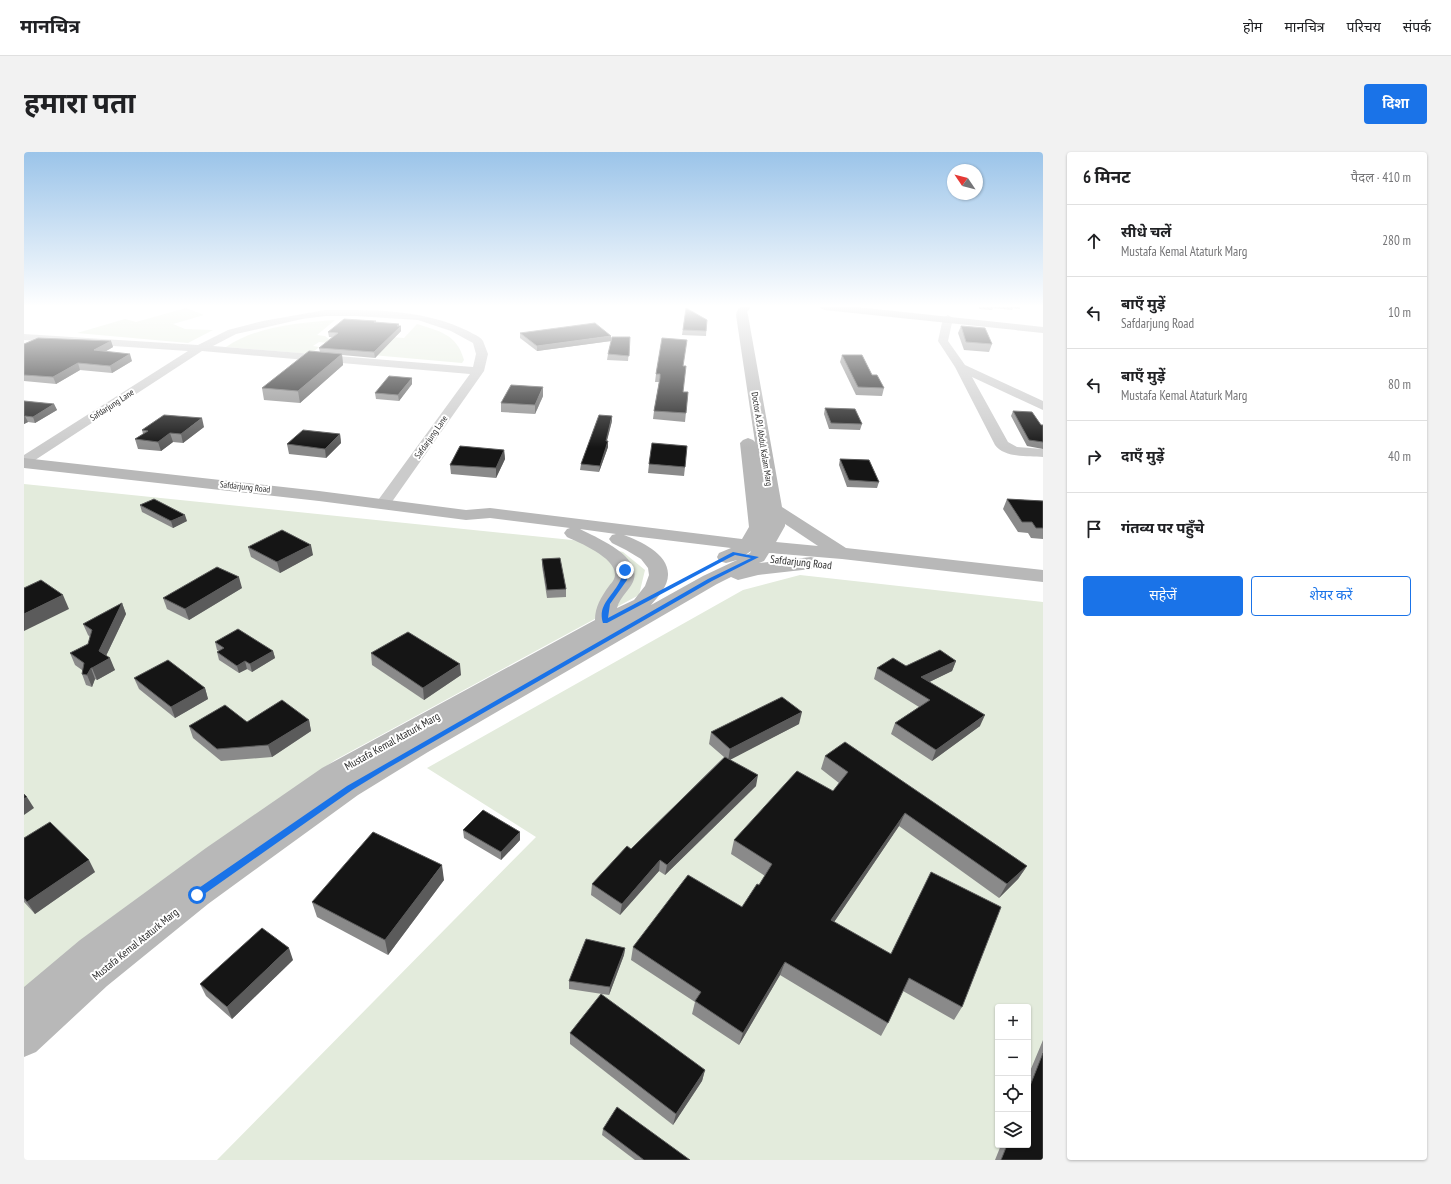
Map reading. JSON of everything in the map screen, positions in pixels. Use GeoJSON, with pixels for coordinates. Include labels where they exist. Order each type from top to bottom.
{"type":"FeatureCollection","features":[{"type":"Feature","properties":{"kind":"main road","name":"Doctor A.P.J. Abdul Kalam Marg"},"geometry":{"type":"LineString","coordinates":[[737,354],[745,416]]}},
{"type":"Feature","properties":{"kind":"main road","name":"Doctor A.P.J. Abdul Kalam Marg"},"geometry":{"type":"LineString","coordinates":[[747,354],[767,506],[758,527],[751,550]]}},
{"type":"Feature","properties":{"kind":"main road","name":"Doctor A.P.J. Abdul Kalam Marg"},"geometry":{"type":"LineString","coordinates":[[746,432],[754,493],[767,506]]}},
{"type":"Feature","properties":{"kind":"main road","name":"Safdarjung Road"},"geometry":{"type":"LineString","coordinates":[[24,462],[384,503],[466,515],[490,513],[699,539],[811,563],[1043,589]]}},
{"type":"Feature","properties":{"kind":"main road"},"geometry":{"type":"LineString","coordinates":[[699,539],[730,533],[767,506],[842,553]]}},
{"type":"Feature","properties":{"kind":"main road","name":"Safdarjung Road"},"geometry":{"type":"LineString","coordinates":[[466,515],[486,523],[618,539],[751,550],[842,553],[1043,576]]}},
{"type":"Feature","properties":{"kind":"main road"},"geometry":{"type":"LineString","coordinates":[[573,533],[605,550],[618,559],[625,570],[624,580],[607,603],[605,622]]}},
{"type":"Feature","properties":{"kind":"main road"},"geometry":{"type":"LineString","coordinates":[[618,539],[635,547],[647,555],[656,563],[660,572],[657,583],[643,602]]}},
{"type":"Feature","properties":{"kind":"main road","name":"Mustafa Kemal Ataturk Marg"},"geometry":{"type":"LineString","coordinates":[[24,1040],[96,975],[197,895],[349,788],[418,746],[710,580],[751,550]]}},
{"type":"Feature","properties":{"kind":"main road","name":"Mustafa Kemal Ataturk Marg"},"geometry":{"type":"LineString","coordinates":[[24,1008],[91,950],[216,856],[331,775],[717,561],[751,550]]}},
{"type":"Feature","properties":{"kind":"main road"},"geometry":{"type":"LineString","coordinates":[[710,580],[758,569],[811,563]]}},
{"type":"Feature","properties":{"kind":"street","name":"Safdarjung Lane"},"geometry":{"type":"LineString","coordinates":[[24,462],[191,354]]}},
{"type":"Feature","properties":{"kind":"street"},"geometry":{"type":"LineString","coordinates":[[273,354],[478,371]]}},
{"type":"Feature","properties":{"kind":"street","name":"Safdarjung Lane"},"geometry":{"type":"LineString","coordinates":[[384,503],[478,371],[482,354]]}},
{"type":"Feature","properties":{"kind":"street"},"geometry":{"type":"LineString","coordinates":[[952,354],[961,367],[1002,445],[1008,449],[1043,453]]}},
{"type":"Feature","properties":{"kind":"street"},"geometry":{"type":"LineString","coordinates":[[961,367],[1043,406]]}},
{"type":"Feature","properties":{"kind":"green space"},"geometry":{"type":"Polygon","coordinates":[[[361,354],[462,354],[464,360],[462,363],[361,354]]]}},
{"type":"Feature","properties":{"kind":"green space"},"geometry":{"type":"Polygon","coordinates":[[[24,484],[582,541],[623,552],[645,570],[639,595],[335,760],[99,928],[24,993],[24,484]]]}},
{"type":"Feature","properties":{"kind":"green space"},"geometry":{"type":"Polygon","coordinates":[[[800,575],[1043,602],[1043,1160],[217,1160],[536,837],[427,768],[743,590],[800,575]]]}},
{"type":"Feature","properties":{"kind":"building"},"geometry":{"type":"Polygon","coordinates":[[[24,354],[130,354],[110,366],[78,363],[53,377],[24,375],[24,354]]]}},
{"type":"Feature","properties":{"kind":"building"},"geometry":{"type":"Polygon","coordinates":[[[305,354],[342,354],[298,391],[262,388],[305,354]]]}},
{"type":"Feature","properties":{"kind":"building"},"geometry":{"type":"Polygon","coordinates":[[[608,354],[629,354],[629,356],[608,354]]]}},
{"type":"Feature","properties":{"kind":"building"},"geometry":{"type":"Polygon","coordinates":[[[659,354],[685,354],[683,366],[686,366],[683,392],[688,392],[686,413],[654,411],[660,378],[660,374],[656,374],[659,354]]]}},
{"type":"Feature","properties":{"kind":"building"},"geometry":{"type":"Polygon","coordinates":[[[842,355],[862,355],[872,375],[877,375],[884,388],[858,387],[842,355]]]}},
{"type":"Feature","properties":{"kind":"building"},"geometry":{"type":"Polygon","coordinates":[[[389,376],[412,378],[398,395],[375,393],[389,376]]]}},
{"type":"Feature","properties":{"kind":"building"},"geometry":{"type":"Polygon","coordinates":[[[511,385],[543,387],[535,405],[501,403],[511,385]]]}},
{"type":"Feature","properties":{"kind":"building"},"geometry":{"type":"Polygon","coordinates":[[[24,401],[54,404],[33,417],[24,417],[24,401]]]}},
{"type":"Feature","properties":{"kind":"building"},"geometry":{"type":"Polygon","coordinates":[[[825,408],[855,409],[862,424],[831,423],[825,408]]]}},
{"type":"Feature","properties":{"kind":"building"},"geometry":{"type":"Polygon","coordinates":[[[1013,411],[1032,412],[1041,425],[1043,425],[1043,442],[1029,440],[1013,411]]]}},
{"type":"Feature","properties":{"kind":"building"},"geometry":{"type":"Polygon","coordinates":[[[164,415],[202,418],[181,434],[170,433],[158,442],[135,439],[148,431],[142,430],[164,415]]]}},
{"type":"Feature","properties":{"kind":"building"},"geometry":{"type":"Polygon","coordinates":[[[599,415],[612,416],[606,441],[608,441],[600,466],[581,464],[599,415]]]}},
{"type":"Feature","properties":{"kind":"building"},"geometry":{"type":"Polygon","coordinates":[[[303,430],[340,434],[325,449],[287,444],[303,430]]]}},
{"type":"Feature","properties":{"kind":"building"},"geometry":{"type":"Polygon","coordinates":[[[652,443],[687,446],[685,467],[649,464],[652,443]]]}},
{"type":"Feature","properties":{"kind":"building"},"geometry":{"type":"Polygon","coordinates":[[[460,446],[504,450],[496,468],[450,465],[460,446]]]}},
{"type":"Feature","properties":{"kind":"building"},"geometry":{"type":"Polygon","coordinates":[[[840,459],[869,460],[879,482],[849,480],[840,459]]]}},
{"type":"Feature","properties":{"kind":"building"},"geometry":{"type":"Polygon","coordinates":[[[154,499],[185,515],[171,521],[140,505],[154,499]]]}},
{"type":"Feature","properties":{"kind":"building"},"geometry":{"type":"Polygon","coordinates":[[[1007,499],[1043,501],[1043,528],[1036,528],[1032,522],[1022,522],[1007,499]]]}},
{"type":"Feature","properties":{"kind":"building"},"geometry":{"type":"Polygon","coordinates":[[[282,530],[311,545],[277,562],[248,547],[282,530]]]}},
{"type":"Feature","properties":{"kind":"building"},"geometry":{"type":"Polygon","coordinates":[[[560,558],[566,589],[547,590],[542,559],[560,558]]]}},
{"type":"Feature","properties":{"kind":"building"},"geometry":{"type":"Polygon","coordinates":[[[217,567],[239,577],[185,609],[163,598],[217,567]]]}},
{"type":"Feature","properties":{"kind":"building"},"geometry":{"type":"Polygon","coordinates":[[[41,580],[63,595],[24,614],[24,588],[41,580]]]}},
{"type":"Feature","properties":{"kind":"building"},"geometry":{"type":"Polygon","coordinates":[[[122,603],[99,651],[110,658],[91,668],[87,675],[82,674],[84,663],[70,653],[88,644],[92,630],[83,624],[122,603]]]}},
{"type":"Feature","properties":{"kind":"building"},"geometry":{"type":"Polygon","coordinates":[[[238,629],[273,651],[250,664],[245,661],[237,666],[217,652],[224,648],[215,642],[238,629]]]}},
{"type":"Feature","properties":{"kind":"building"},"geometry":{"type":"Polygon","coordinates":[[[408,632],[460,664],[423,688],[371,653],[408,632]]]}},
{"type":"Feature","properties":{"kind":"building"},"geometry":{"type":"Polygon","coordinates":[[[940,650],[956,661],[921,677],[985,715],[936,750],[895,723],[930,700],[877,668],[893,658],[906,666],[940,650]]]}},
{"type":"Feature","properties":{"kind":"building"},"geometry":{"type":"Polygon","coordinates":[[[168,660],[205,688],[171,707],[134,678],[168,660]]]}},
{"type":"Feature","properties":{"kind":"building"},"geometry":{"type":"Polygon","coordinates":[[[782,697],[802,712],[730,749],[711,732],[782,697]]]}},
{"type":"Feature","properties":{"kind":"building"},"geometry":{"type":"Polygon","coordinates":[[[282,700],[309,720],[268,745],[217,749],[189,726],[225,705],[247,722],[282,700]]]}},
{"type":"Feature","properties":{"kind":"building"},"geometry":{"type":"Polygon","coordinates":[[[845,742],[1027,866],[1007,884],[905,813],[831,920],[891,954],[931,872],[1001,907],[962,1007],[909,978],[888,1023],[785,962],[743,1033],[695,1001],[701,992],[633,947],[688,875],[742,907],[757,884],[759,885],[772,864],[734,840],[797,771],[833,791],[848,772],[825,756],[845,742]]]}},
{"type":"Feature","properties":{"kind":"building"},"geometry":{"type":"Polygon","coordinates":[[[725,757],[758,775],[667,865],[660,860],[622,904],[592,884],[627,846],[631,849],[725,757]]]}},
{"type":"Feature","properties":{"kind":"building"},"geometry":{"type":"Polygon","coordinates":[[[483,810],[520,832],[501,852],[463,830],[483,810]]]}},
{"type":"Feature","properties":{"kind":"building"},"geometry":{"type":"Polygon","coordinates":[[[50,822],[89,860],[27,902],[24,898],[24,838],[50,822]]]}},
{"type":"Feature","properties":{"kind":"building"},"geometry":{"type":"Polygon","coordinates":[[[373,832],[442,865],[385,940],[312,902],[373,832]]]}},
{"type":"Feature","properties":{"kind":"building"},"geometry":{"type":"Polygon","coordinates":[[[262,928],[289,948],[227,1007],[200,984],[262,928]]]}},
{"type":"Feature","properties":{"kind":"building"},"geometry":{"type":"Polygon","coordinates":[[[586,939],[625,948],[610,987],[569,981],[586,939]]]}},
{"type":"Feature","properties":{"kind":"building"},"geometry":{"type":"Polygon","coordinates":[[[601,994],[705,1070],[676,1114],[570,1033],[601,994]]]}},
{"type":"Feature","properties":{"kind":"building"},"geometry":{"type":"Polygon","coordinates":[[[1043,1053],[1043,1160],[1001,1160],[1006,1148],[1031,1148],[1031,1083],[1043,1053]]]}},
{"type":"Feature","properties":{"kind":"building"},"geometry":{"type":"Polygon","coordinates":[[[617,1107],[690,1160],[644,1160],[603,1129],[617,1107]]]}},
{"type":"Feature","properties":{"kind":"route"},"geometry":{"type":"LineString","coordinates":[[197,895],[349,788],[418,746],[710,580],[756,557],[735,554],[717,561],[605,622],[607,603],[624,580],[625,570]]}}]}
